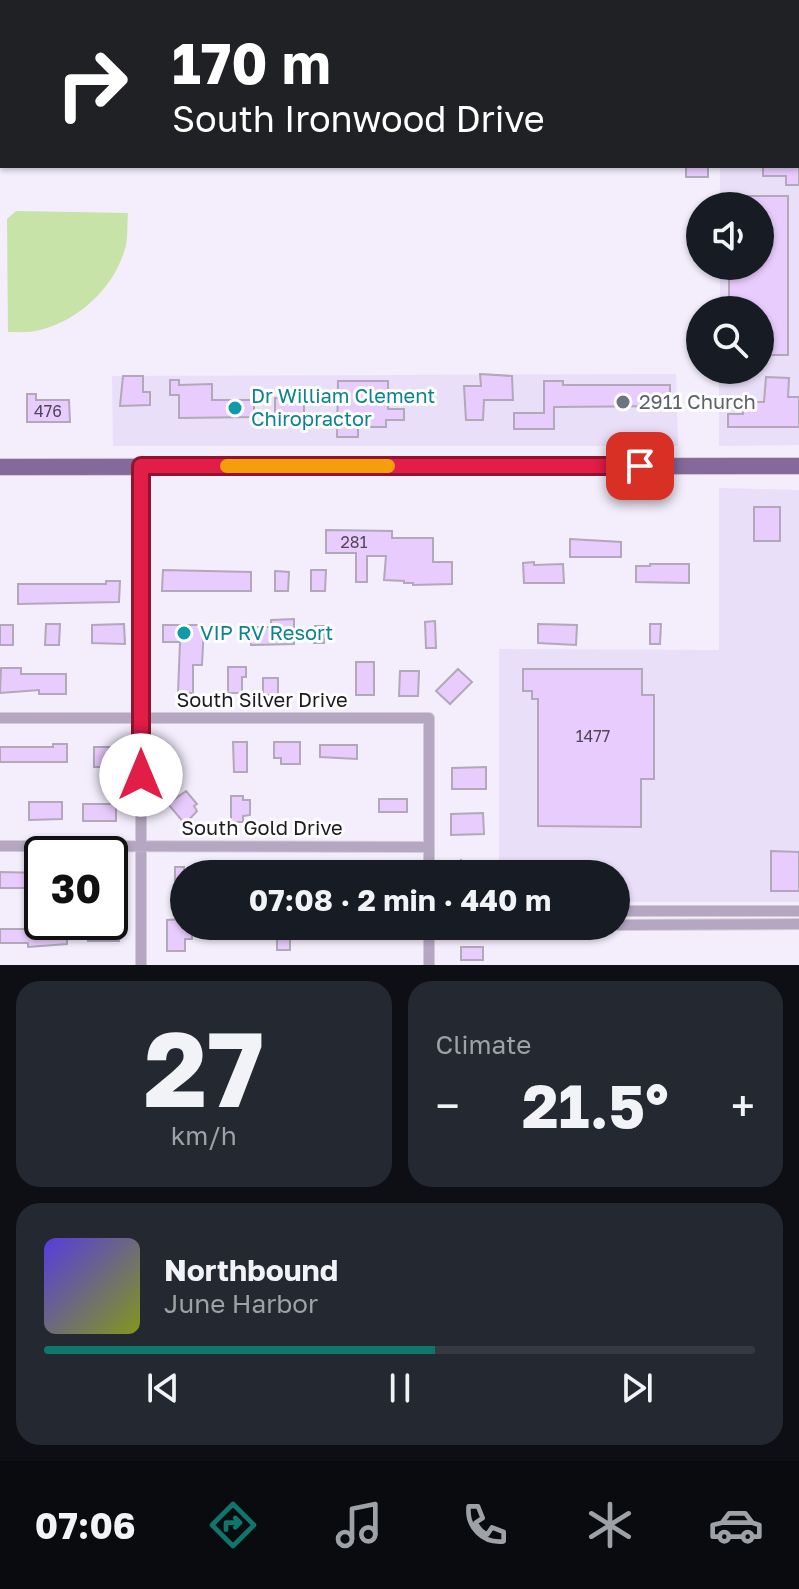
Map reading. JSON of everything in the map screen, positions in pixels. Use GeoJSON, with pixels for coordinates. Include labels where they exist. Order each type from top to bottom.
{"type":"FeatureCollection","features":[{"type":"Feature","properties":{"kind":"main road"},"geometry":{"type":"LineString","coordinates":[[0,467],[799,466]]}},
{"type":"Feature","properties":{"kind":"street"},"geometry":{"type":"LineString","coordinates":[[141,466],[141,965]]}},
{"type":"Feature","properties":{"kind":"street","name":"South Silver Drive"},"geometry":{"type":"LineString","coordinates":[[0,718],[429,718],[429,847]]}},
{"type":"Feature","properties":{"kind":"street","name":"South Gold Drive"},"geometry":{"type":"LineString","coordinates":[[0,846],[429,847]]}},
{"type":"Feature","properties":{"kind":"street"},"geometry":{"type":"LineString","coordinates":[[429,847],[429,860]]}},
{"type":"Feature","properties":{"kind":"street"},"geometry":{"type":"LineString","coordinates":[[630,911],[799,911]]}},
{"type":"Feature","properties":{"kind":"street"},"geometry":{"type":"LineString","coordinates":[[757,911],[757,924]]}},
{"type":"Feature","properties":{"kind":"street"},"geometry":{"type":"LineString","coordinates":[[630,925],[799,924]]}},
{"type":"Feature","properties":{"kind":"street"},"geometry":{"type":"LineString","coordinates":[[429,940],[429,965]]}},
{"type":"Feature","properties":{"kind":"shaded area"},"geometry":{"type":"Polygon","coordinates":[[[720,168],[799,168],[799,445],[719,446],[719,384],[774,384],[774,296],[720,296],[720,280],[774,280],[774,192],[720,192],[720,168]]]}},
{"type":"Feature","properties":{"kind":"shaded area"},"geometry":{"type":"Polygon","coordinates":[[[676,374],[678,446],[113,446],[112,376],[676,374]]]}},
{"type":"Feature","properties":{"kind":"shaded area"},"geometry":{"type":"Polygon","coordinates":[[[719,488],[799,490],[799,902],[630,902],[630,860],[499,860],[499,649],[719,650],[719,488]]]}},
{"type":"Feature","properties":{"kind":"green space"},"geometry":{"type":"Polygon","coordinates":[[[16,211],[128,213],[126,245],[105,287],[82,310],[55,325],[32,332],[8,332],[7,219],[16,211]]]}},
{"type":"Feature","properties":{"kind":"building"},"geometry":{"type":"Polygon","coordinates":[[[686,168],[708,168],[708,177],[686,177],[686,168]]]}},
{"type":"Feature","properties":{"kind":"building"},"geometry":{"type":"Polygon","coordinates":[[[763,168],[799,168],[799,185],[786,185],[786,176],[763,176],[763,168]]]}},
{"type":"Feature","properties":{"kind":"building"},"geometry":{"type":"Polygon","coordinates":[[[774,196],[788,196],[788,355],[774,355],[774,296],[729,296],[729,280],[774,280],[774,196]]]}},
{"type":"Feature","properties":{"kind":"building"},"geometry":{"type":"Polygon","coordinates":[[[480,374],[512,376],[513,400],[484,400],[483,420],[466,420],[464,386],[481,386],[480,374]]]}},
{"type":"Feature","properties":{"kind":"building"},"geometry":{"type":"Polygon","coordinates":[[[123,376],[143,376],[143,392],[150,392],[150,405],[120,406],[123,376]]]}},
{"type":"Feature","properties":{"kind":"building"},"geometry":{"type":"Polygon","coordinates":[[[774,377],[789,378],[788,397],[799,397],[799,427],[728,427],[728,414],[743,414],[743,402],[764,402],[765,384],[774,384],[774,377]]]}},
{"type":"Feature","properties":{"kind":"building"},"geometry":{"type":"Polygon","coordinates":[[[170,380],[179,380],[179,385],[212,384],[212,400],[254,400],[254,417],[179,418],[179,395],[170,395],[170,380]]]}},
{"type":"Feature","properties":{"kind":"building"},"geometry":{"type":"Polygon","coordinates":[[[338,381],[388,381],[388,409],[404,409],[404,420],[386,420],[386,427],[358,427],[358,437],[337,437],[338,381]]]}},
{"type":"Feature","properties":{"kind":"building"},"geometry":{"type":"Polygon","coordinates":[[[544,381],[563,381],[563,385],[670,385],[670,406],[554,407],[554,429],[514,429],[514,413],[544,413],[544,381]]]}},
{"type":"Feature","properties":{"kind":"building"},"geometry":{"type":"Polygon","coordinates":[[[27,394],[36,394],[36,400],[69,400],[70,422],[27,422],[27,394]]]}},
{"type":"Feature","properties":{"kind":"building"},"geometry":{"type":"Polygon","coordinates":[[[275,398],[304,398],[304,421],[275,421],[275,398]]]}},
{"type":"Feature","properties":{"kind":"building"},"geometry":{"type":"Polygon","coordinates":[[[754,507],[780,507],[780,541],[754,541],[754,507]]]}},
{"type":"Feature","properties":{"kind":"building"},"geometry":{"type":"Polygon","coordinates":[[[326,530],[392,531],[392,538],[433,538],[433,562],[452,562],[452,584],[413,585],[404,581],[384,580],[386,556],[367,556],[367,582],[356,582],[356,553],[326,553],[326,530]]]}},
{"type":"Feature","properties":{"kind":"building"},"geometry":{"type":"Polygon","coordinates":[[[570,539],[621,542],[621,557],[570,557],[570,539]]]}},
{"type":"Feature","properties":{"kind":"building"},"geometry":{"type":"Polygon","coordinates":[[[534,562],[534,565],[563,564],[564,583],[524,583],[523,563],[534,562]]]}},
{"type":"Feature","properties":{"kind":"building"},"geometry":{"type":"Polygon","coordinates":[[[689,564],[689,583],[636,582],[636,566],[689,564]]]}},
{"type":"Feature","properties":{"kind":"building"},"geometry":{"type":"Polygon","coordinates":[[[163,570],[251,572],[251,591],[162,591],[163,570]]]}},
{"type":"Feature","properties":{"kind":"building"},"geometry":{"type":"Polygon","coordinates":[[[311,570],[326,570],[325,591],[311,591],[311,570]]]}},
{"type":"Feature","properties":{"kind":"building"},"geometry":{"type":"Polygon","coordinates":[[[275,571],[289,572],[288,591],[275,591],[275,571]]]}},
{"type":"Feature","properties":{"kind":"building"},"geometry":{"type":"Polygon","coordinates":[[[106,581],[120,581],[119,602],[18,604],[18,584],[106,584],[106,581]]]}},
{"type":"Feature","properties":{"kind":"building"},"geometry":{"type":"Polygon","coordinates":[[[294,619],[294,644],[251,645],[251,627],[271,627],[271,620],[294,619]]]}},
{"type":"Feature","properties":{"kind":"building"},"geometry":{"type":"Polygon","coordinates":[[[435,621],[436,648],[426,648],[425,622],[435,621]]]}},
{"type":"Feature","properties":{"kind":"building"},"geometry":{"type":"Polygon","coordinates":[[[46,624],[60,624],[59,645],[45,645],[46,624]]]}},
{"type":"Feature","properties":{"kind":"building"},"geometry":{"type":"Polygon","coordinates":[[[124,624],[125,644],[92,643],[92,625],[124,624]]]}},
{"type":"Feature","properties":{"kind":"building"},"geometry":{"type":"Polygon","coordinates":[[[538,624],[577,625],[576,645],[538,643],[538,624]]]}},
{"type":"Feature","properties":{"kind":"building"},"geometry":{"type":"Polygon","coordinates":[[[650,624],[661,624],[660,644],[650,644],[650,624]]]}},
{"type":"Feature","properties":{"kind":"building"},"geometry":{"type":"Polygon","coordinates":[[[0,625],[13,625],[13,645],[0,645],[0,625]]]}},
{"type":"Feature","properties":{"kind":"building"},"geometry":{"type":"Polygon","coordinates":[[[163,625],[204,625],[202,665],[193,665],[193,693],[178,693],[180,642],[163,642],[163,625]]]}},
{"type":"Feature","properties":{"kind":"building"},"geometry":{"type":"Polygon","coordinates":[[[315,626],[324,626],[324,643],[314,643],[315,626]]]}},
{"type":"Feature","properties":{"kind":"building"},"geometry":{"type":"Polygon","coordinates":[[[356,662],[374,662],[374,695],[356,695],[356,662]]]}},
{"type":"Feature","properties":{"kind":"building"},"geometry":{"type":"Polygon","coordinates":[[[228,667],[246,667],[246,677],[242,677],[242,693],[228,693],[228,667]]]}},
{"type":"Feature","properties":{"kind":"building"},"geometry":{"type":"Polygon","coordinates":[[[1,668],[21,668],[21,674],[66,674],[66,694],[39,694],[39,690],[0,693],[1,668]]]}},
{"type":"Feature","properties":{"kind":"building"},"geometry":{"type":"Polygon","coordinates":[[[458,669],[472,682],[450,704],[436,691],[458,669]]]}},
{"type":"Feature","properties":{"kind":"building"},"geometry":{"type":"Polygon","coordinates":[[[523,669],[642,669],[642,695],[654,695],[654,779],[641,779],[641,827],[538,826],[538,699],[532,699],[532,691],[523,691],[523,669]]]}},
{"type":"Feature","properties":{"kind":"building"},"geometry":{"type":"Polygon","coordinates":[[[400,671],[419,671],[418,696],[399,696],[400,671]]]}},
{"type":"Feature","properties":{"kind":"building"},"geometry":{"type":"Polygon","coordinates":[[[263,678],[278,678],[278,695],[263,695],[263,678]]]}},
{"type":"Feature","properties":{"kind":"building"},"geometry":{"type":"Polygon","coordinates":[[[233,742],[247,742],[247,772],[234,772],[233,742]]]}},
{"type":"Feature","properties":{"kind":"building"},"geometry":{"type":"Polygon","coordinates":[[[274,742],[300,742],[300,764],[281,764],[281,758],[274,758],[274,742]]]}},
{"type":"Feature","properties":{"kind":"building"},"geometry":{"type":"Polygon","coordinates":[[[53,744],[67,744],[67,762],[0,762],[0,747],[53,747],[53,744]]]}},
{"type":"Feature","properties":{"kind":"building"},"geometry":{"type":"Polygon","coordinates":[[[320,745],[357,745],[357,759],[320,757],[320,745]]]}},
{"type":"Feature","properties":{"kind":"building"},"geometry":{"type":"Polygon","coordinates":[[[94,747],[116,747],[116,767],[94,767],[94,747]]]}},
{"type":"Feature","properties":{"kind":"building"},"geometry":{"type":"Polygon","coordinates":[[[486,767],[486,789],[452,789],[452,768],[486,767]]]}},
{"type":"Feature","properties":{"kind":"building"},"geometry":{"type":"Polygon","coordinates":[[[186,791],[197,804],[194,806],[197,811],[185,824],[168,804],[186,791]]]}},
{"type":"Feature","properties":{"kind":"building"},"geometry":{"type":"Polygon","coordinates":[[[231,796],[243,796],[243,800],[250,800],[250,815],[243,816],[243,822],[231,822],[231,796]]]}},
{"type":"Feature","properties":{"kind":"building"},"geometry":{"type":"Polygon","coordinates":[[[379,799],[407,799],[407,812],[379,812],[379,799]]]}},
{"type":"Feature","properties":{"kind":"building"},"geometry":{"type":"Polygon","coordinates":[[[29,802],[62,802],[62,819],[29,820],[29,802]]]}},
{"type":"Feature","properties":{"kind":"building"},"geometry":{"type":"Polygon","coordinates":[[[83,804],[116,804],[116,821],[83,821],[83,804]]]}},
{"type":"Feature","properties":{"kind":"building"},"geometry":{"type":"Polygon","coordinates":[[[483,813],[484,834],[451,835],[451,814],[483,813]]]}},
{"type":"Feature","properties":{"kind":"building"},"geometry":{"type":"Polygon","coordinates":[[[771,851],[799,852],[799,891],[771,891],[771,851]]]}},
{"type":"Feature","properties":{"kind":"building"},"geometry":{"type":"Polygon","coordinates":[[[0,872],[24,873],[24,888],[0,888],[0,872]]]}},
{"type":"Feature","properties":{"kind":"building"},"geometry":{"type":"Polygon","coordinates":[[[167,920],[170,920],[170,940],[185,940],[185,951],[167,951],[167,920]]]}},
{"type":"Feature","properties":{"kind":"building"},"geometry":{"type":"Polygon","coordinates":[[[0,929],[24,929],[24,940],[67,940],[67,944],[28,947],[28,943],[0,943],[0,929]]]}},
{"type":"Feature","properties":{"kind":"building"},"geometry":{"type":"Polygon","coordinates":[[[277,940],[290,940],[290,950],[277,950],[277,940]]]}},
{"type":"Feature","properties":{"kind":"building"},"geometry":{"type":"Polygon","coordinates":[[[461,947],[483,947],[483,960],[461,960],[461,947]]]}},
{"type":"Feature","properties":{"kind":"slow traffic"},"geometry":{"type":"LineString","coordinates":[[227,466],[388,466]]}},
{"type":"Feature","properties":{"kind":"place","name":"2911 Church"},"geometry":{"type":"Point","coordinates":[623,402]}},
{"type":"Feature","properties":{"kind":"place","name":"Dr William Clement Chiropractor"},"geometry":{"type":"Point","coordinates":[235,408]}},
{"type":"Feature","properties":{"kind":"place","name":"VIP RV Resort"},"geometry":{"type":"Point","coordinates":[184,633]}},
{"type":"Feature","properties":{"kind":"route"},"geometry":{"type":"LineString","coordinates":[[141,775],[141,466],[640,466]]}}]}
